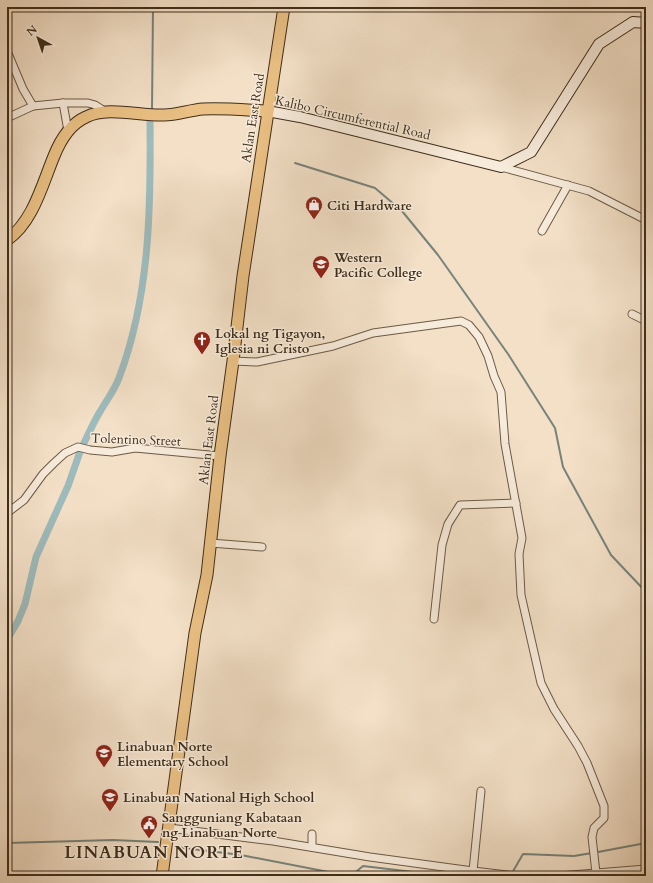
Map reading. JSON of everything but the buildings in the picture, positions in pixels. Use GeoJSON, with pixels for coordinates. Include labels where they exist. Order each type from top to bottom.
{"type":"FeatureCollection","features":[{"type":"Feature","properties":{"kind":"main road","name":"Aklan East Road"},"geometry":{"type":"LineString","coordinates":[[162,876],[170,828],[194,641],[207,575],[220,456],[243,276],[284,7]]}},
{"type":"Feature","properties":{"kind":"main road"},"geometry":{"type":"LineString","coordinates":[[501,167],[531,152],[599,44],[633,22],[646,23]]}},
{"type":"Feature","properties":{"kind":"main road","name":"Kalibo Circumferential Road"},"geometry":{"type":"LineString","coordinates":[[7,240],[18,231],[30,213],[56,152],[68,131],[84,117],[106,112],[162,115],[207,109],[267,111],[300,117],[501,167]]}},
{"type":"Feature","properties":{"kind":"street"},"geometry":{"type":"LineString","coordinates":[[7,51],[23,89],[33,106]]}},
{"type":"Feature","properties":{"kind":"street"},"geometry":{"type":"LineString","coordinates":[[63,103],[68,131]]}},
{"type":"Feature","properties":{"kind":"street"},"geometry":{"type":"LineString","coordinates":[[7,118],[33,106],[63,103],[88,103],[95,105],[106,112]]}},
{"type":"Feature","properties":{"kind":"street"},"geometry":{"type":"LineString","coordinates":[[501,167],[589,191],[646,220]]}},
{"type":"Feature","properties":{"kind":"street"},"geometry":{"type":"LineString","coordinates":[[542,232],[568,185]]}},
{"type":"Feature","properties":{"kind":"street"},"geometry":{"type":"LineString","coordinates":[[632,314],[646,321]]}},
{"type":"Feature","properties":{"kind":"street"},"geometry":{"type":"LineString","coordinates":[[233,361],[256,362],[333,346],[373,333],[462,321],[469,325],[479,337],[488,356],[501,392],[505,444],[522,538],[519,554],[520,595],[541,683],[554,709],[587,763],[604,806],[604,818],[594,828],[592,837],[596,873]]}},
{"type":"Feature","properties":{"kind":"street","name":"Tolentino Street"},"geometry":{"type":"LineString","coordinates":[[7,514],[24,500],[43,474],[54,463],[65,453],[78,447],[90,450],[112,452],[135,448],[220,456]]}},
{"type":"Feature","properties":{"kind":"street"},"geometry":{"type":"LineString","coordinates":[[434,619],[442,546],[448,524],[460,505],[516,503]]}},
{"type":"Feature","properties":{"kind":"street"},"geometry":{"type":"LineString","coordinates":[[210,543],[262,547]]}},
{"type":"Feature","properties":{"kind":"street"},"geometry":{"type":"LineString","coordinates":[[473,871],[481,791]]}},
{"type":"Feature","properties":{"kind":"street"},"geometry":{"type":"LineString","coordinates":[[170,828],[273,841],[516,876]]}},
{"type":"Feature","properties":{"kind":"street"},"geometry":{"type":"LineString","coordinates":[[312,834],[312,847]]}},
{"type":"Feature","properties":{"kind":"street"},"geometry":{"type":"LineString","coordinates":[[559,876],[646,869]]}},
{"type":"Feature","properties":{"kind":"waterway"},"geometry":{"type":"LineString","coordinates":[[152,109],[153,7]]}},
{"type":"Feature","properties":{"kind":"waterway"},"geometry":{"type":"LineString","coordinates":[[83,445],[96,418],[117,382],[129,347],[137,315],[143,283],[149,218],[150,121]]}},
{"type":"Feature","properties":{"kind":"waterway"},"geometry":{"type":"LineString","coordinates":[[295,163],[375,188],[402,211],[438,255],[508,354],[555,428],[563,467],[611,555],[646,592]]}},
{"type":"Feature","properties":{"kind":"waterway"},"geometry":{"type":"LineString","coordinates":[[7,640],[18,621],[25,604],[36,557],[68,486],[81,449]]}},
{"type":"Feature","properties":{"kind":"waterway"},"geometry":{"type":"LineString","coordinates":[[7,843],[113,840],[158,842]]}},
{"type":"Feature","properties":{"kind":"waterway"},"geometry":{"type":"LineString","coordinates":[[598,852],[646,843]]}},
{"type":"Feature","properties":{"kind":"waterway"},"geometry":{"type":"LineString","coordinates":[[176,847],[241,855],[349,876]]}},
{"type":"Feature","properties":{"kind":"waterway"},"geometry":{"type":"LineString","coordinates":[[512,873],[523,854],[574,856],[592,853]]}},
{"type":"Feature","properties":{"kind":"waterway"},"geometry":{"type":"LineString","coordinates":[[351,876],[363,866],[447,876]]}},
{"type":"Feature","properties":{"kind":"place","name":"Citi Hardware"},"geometry":{"type":"Point","coordinates":[314,220]}},
{"type":"Feature","properties":{"kind":"place","name":"Western Pacific College"},"geometry":{"type":"Point","coordinates":[321,279]}},
{"type":"Feature","properties":{"kind":"place","name":"Lokal ng Tigayon, Iglesia ni Cristo"},"geometry":{"type":"Point","coordinates":[202,355]}},
{"type":"Feature","properties":{"kind":"place","name":"Linabuan Norte Elementary School"},"geometry":{"type":"Point","coordinates":[104,768]}},
{"type":"Feature","properties":{"kind":"place","name":"Linabuan National High School"},"geometry":{"type":"Point","coordinates":[110,812]}},
{"type":"Feature","properties":{"kind":"place","name":"Sangguniang Kabataan ng Linabuan Norte"},"geometry":{"type":"Point","coordinates":[149,839]}},
{"type":"Feature","properties":{"kind":"district","name":"LINABUAN NORTE"},"geometry":{"type":"Point","coordinates":[154,852]}}]}
